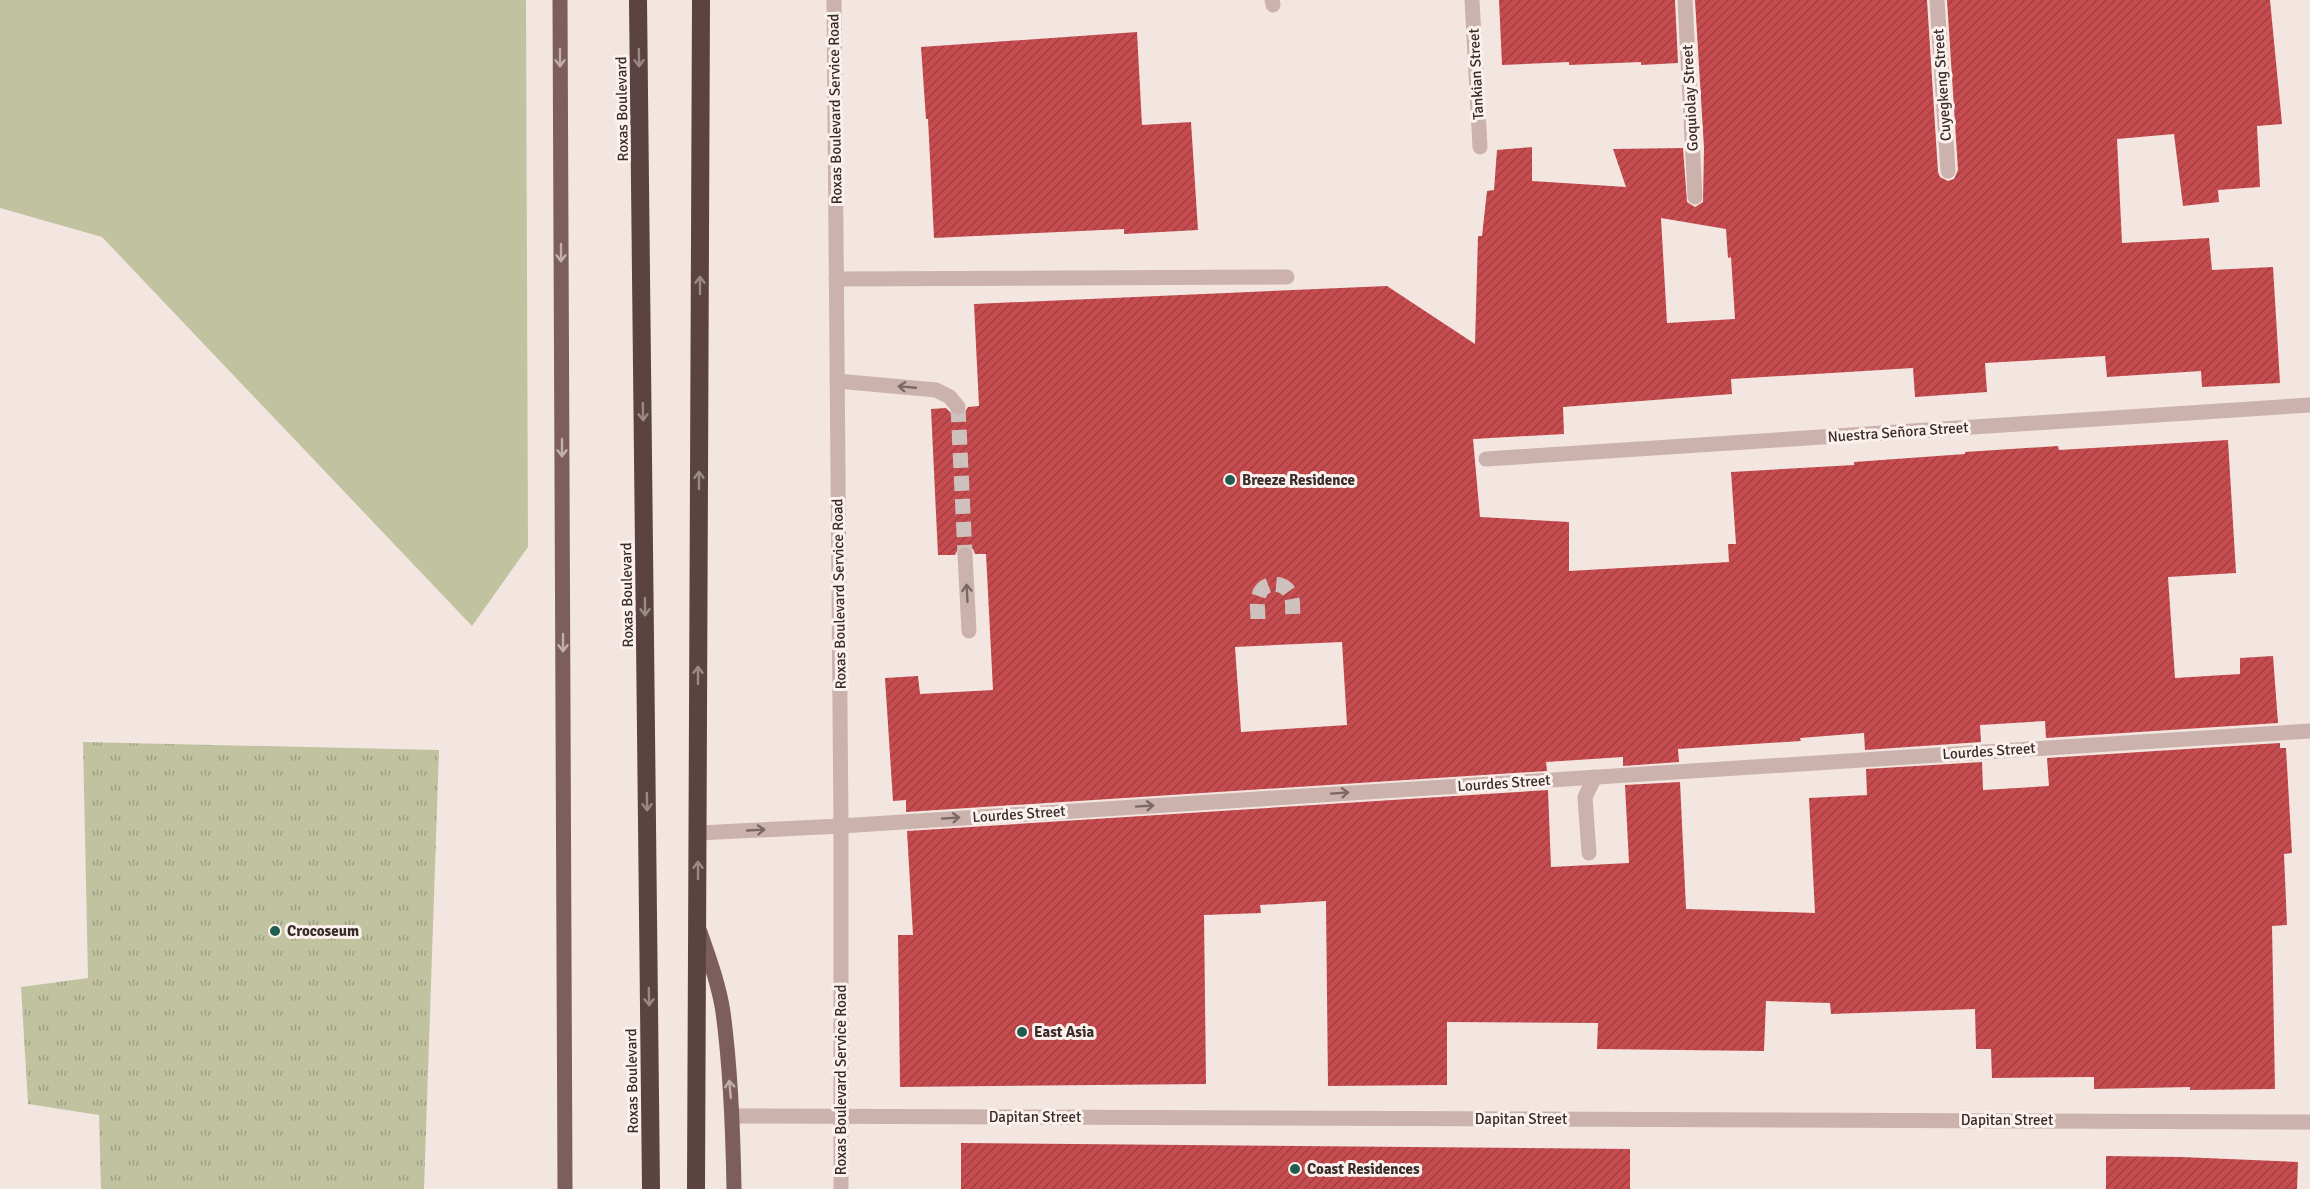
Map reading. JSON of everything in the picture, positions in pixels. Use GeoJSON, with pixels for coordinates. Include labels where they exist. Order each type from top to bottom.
{"type":"FeatureCollection","features":[{"type":"Feature","properties":{"kind":"highway","name":"Roxas Boulevard"},"geometry":{"type":"LineString","coordinates":[[638,0],[651,1189]]}},
{"type":"Feature","properties":{"kind":"highway"},"geometry":{"type":"LineString","coordinates":[[696,1189],[701,0]]}},
{"type":"Feature","properties":{"kind":"main road"},"geometry":{"type":"LineString","coordinates":[[560,0],[565,1189]]}},
{"type":"Feature","properties":{"kind":"main road"},"geometry":{"type":"LineString","coordinates":[[698,928],[714,970],[723,1011],[733,1116],[734,1189]]}},
{"type":"Feature","properties":{"kind":"street","name":"Roxas Boulevard Service Road"},"geometry":{"type":"LineString","coordinates":[[834,0],[842,825],[841,1189]]}},
{"type":"Feature","properties":{"kind":"street","name":"Tankian Street"},"geometry":{"type":"LineString","coordinates":[[1472,0],[1480,147]]}},
{"type":"Feature","properties":{"kind":"street","name":"Goquiolay Street"},"geometry":{"type":"LineString","coordinates":[[1685,0],[1695,196]]}},
{"type":"Feature","properties":{"kind":"street","name":"Cuyegkeng Street"},"geometry":{"type":"LineString","coordinates":[[1937,0],[1948,171]]}},
{"type":"Feature","properties":{"kind":"street"},"geometry":{"type":"LineString","coordinates":[[836,279],[1287,277]]}},
{"type":"Feature","properties":{"kind":"street"},"geometry":{"type":"LineString","coordinates":[[837,381],[936,390],[950,397],[958,407]]}},
{"type":"Feature","properties":{"kind":"street","name":"Nuestra Señora Street"},"geometry":{"type":"LineString","coordinates":[[1486,459],[2310,405]]}},
{"type":"Feature","properties":{"kind":"street"},"geometry":{"type":"LineString","coordinates":[[965,555],[969,631]]}},
{"type":"Feature","properties":{"kind":"street","name":"Lourdes Street"},"geometry":{"type":"LineString","coordinates":[[698,833],[2310,730]]}},
{"type":"Feature","properties":{"kind":"street"},"geometry":{"type":"LineString","coordinates":[[1589,853],[1585,797],[1595,777]]}},
{"type":"Feature","properties":{"kind":"street","name":"Dapitan Street"},"geometry":{"type":"LineString","coordinates":[[733,1116],[2310,1122]]}},
{"type":"Feature","properties":{"kind":"green space"},"geometry":{"type":"Polygon","coordinates":[[[0,0],[526,0],[528,547],[472,626],[102,237],[0,208],[0,0]]]}},
{"type":"Feature","properties":{"kind":"green space"},"geometry":{"type":"Polygon","coordinates":[[[83,742],[439,750],[424,1189],[101,1189],[99,1115],[28,1104],[21,987],[88,978],[83,742]]]}},
{"type":"Feature","properties":{"kind":"building"},"geometry":{"type":"Polygon","coordinates":[[[1499,0],[1675,0],[1678,63],[1569,65],[1569,62],[1502,65],[1499,0]]]}},
{"type":"Feature","properties":{"kind":"building"},"geometry":{"type":"Polygon","coordinates":[[[1695,0],[1927,0],[1938,172],[1940,177],[1948,181],[1954,179],[1958,170],[1947,0],[2270,0],[2282,124],[2257,126],[2260,187],[2218,190],[2219,202],[2183,206],[2174,134],[2117,139],[2122,243],[2209,238],[2212,270],[2273,267],[2280,383],[2202,387],[2201,371],[2107,377],[2105,356],[1985,363],[1987,392],[1915,397],[1913,368],[1731,379],[1732,394],[1563,407],[1564,434],[1473,439],[1480,517],[1569,522],[1569,571],[1729,562],[1728,544],[1736,544],[1731,472],[1854,465],[1854,462],[2058,446],[2059,450],[2228,440],[2236,573],[2168,577],[2175,678],[2240,674],[2240,658],[2273,656],[2278,723],[2046,738],[2045,721],[1980,725],[1981,742],[1865,750],[1864,733],[1800,738],[1801,741],[1678,749],[1679,762],[1623,766],[1623,757],[1546,762],[1547,771],[906,812],[906,800],[893,801],[885,678],[918,676],[920,694],[993,690],[986,554],[975,554],[973,549],[965,545],[959,547],[955,555],[938,555],[931,409],[946,408],[954,416],[959,417],[968,407],[979,406],[974,304],[1387,286],[1475,344],[1478,236],[1482,236],[1487,191],[1494,190],[1497,150],[1532,147],[1532,181],[1626,187],[1613,149],[1683,148],[1687,202],[1695,207],[1703,202],[1704,148],[1695,0]],[[1661,218],[1667,323],[1735,319],[1731,257],[1728,258],[1726,229],[1661,218]],[[1342,642],[1235,647],[1241,732],[1347,725],[1342,642]]]}},
{"type":"Feature","properties":{"kind":"building"},"geometry":{"type":"Polygon","coordinates":[[[1137,32],[1142,125],[1191,122],[1198,230],[1124,234],[1124,229],[934,238],[928,119],[926,119],[921,47],[1137,32]]]}},
{"type":"Feature","properties":{"kind":"building"},"geometry":{"type":"Polygon","coordinates":[[[2280,743],[2280,748],[2286,748],[2292,853],[2284,854],[2287,925],[2272,926],[2275,1089],[2190,1090],[2190,1087],[2094,1089],[2094,1077],[1992,1078],[1991,1049],[1976,1049],[1975,1009],[1831,1014],[1830,1003],[1766,1001],[1764,1051],[1597,1049],[1598,1023],[1447,1022],[1447,1085],[1328,1086],[1326,901],[1260,905],[1261,913],[1204,915],[1206,1084],[900,1087],[898,935],[913,935],[907,831],[1548,790],[1551,867],[1629,863],[1625,785],[1680,782],[1686,909],[1815,913],[1809,798],[1867,795],[1866,769],[1982,762],[1983,790],[2049,786],[2047,758],[2280,743]]]}},
{"type":"Feature","properties":{"kind":"building","name":"Coast Residences"},"geometry":{"type":"Polygon","coordinates":[[[961,1143],[1630,1149],[1630,1189],[961,1189],[961,1143]]]}},
{"type":"Feature","properties":{"kind":"building"},"geometry":{"type":"Polygon","coordinates":[[[2106,1156],[2298,1162],[2297,1189],[2106,1189],[2106,1156]]]}},
{"type":"Feature","properties":{"kind":"tunnel"},"geometry":{"type":"LineString","coordinates":[[958,407],[965,555]]}},
{"type":"Feature","properties":{"kind":"tunnel"},"geometry":{"type":"LineString","coordinates":[[1258,619],[1257,604],[1261,590],[1274,584],[1283,586],[1290,593],[1293,617]]}},
{"type":"Feature","properties":{"kind":"place","name":"Breeze Residence"},"geometry":{"type":"Point","coordinates":[1230,480]}},
{"type":"Feature","properties":{"kind":"place","name":"Crocoseum"},"geometry":{"type":"Point","coordinates":[275,931]}},
{"type":"Feature","properties":{"kind":"place","name":"East Asia"},"geometry":{"type":"Point","coordinates":[1022,1032]}},
{"type":"Feature","properties":{"kind":"place","name":"Coast Residences"},"geometry":{"type":"Point","coordinates":[1295,1169]}}]}
